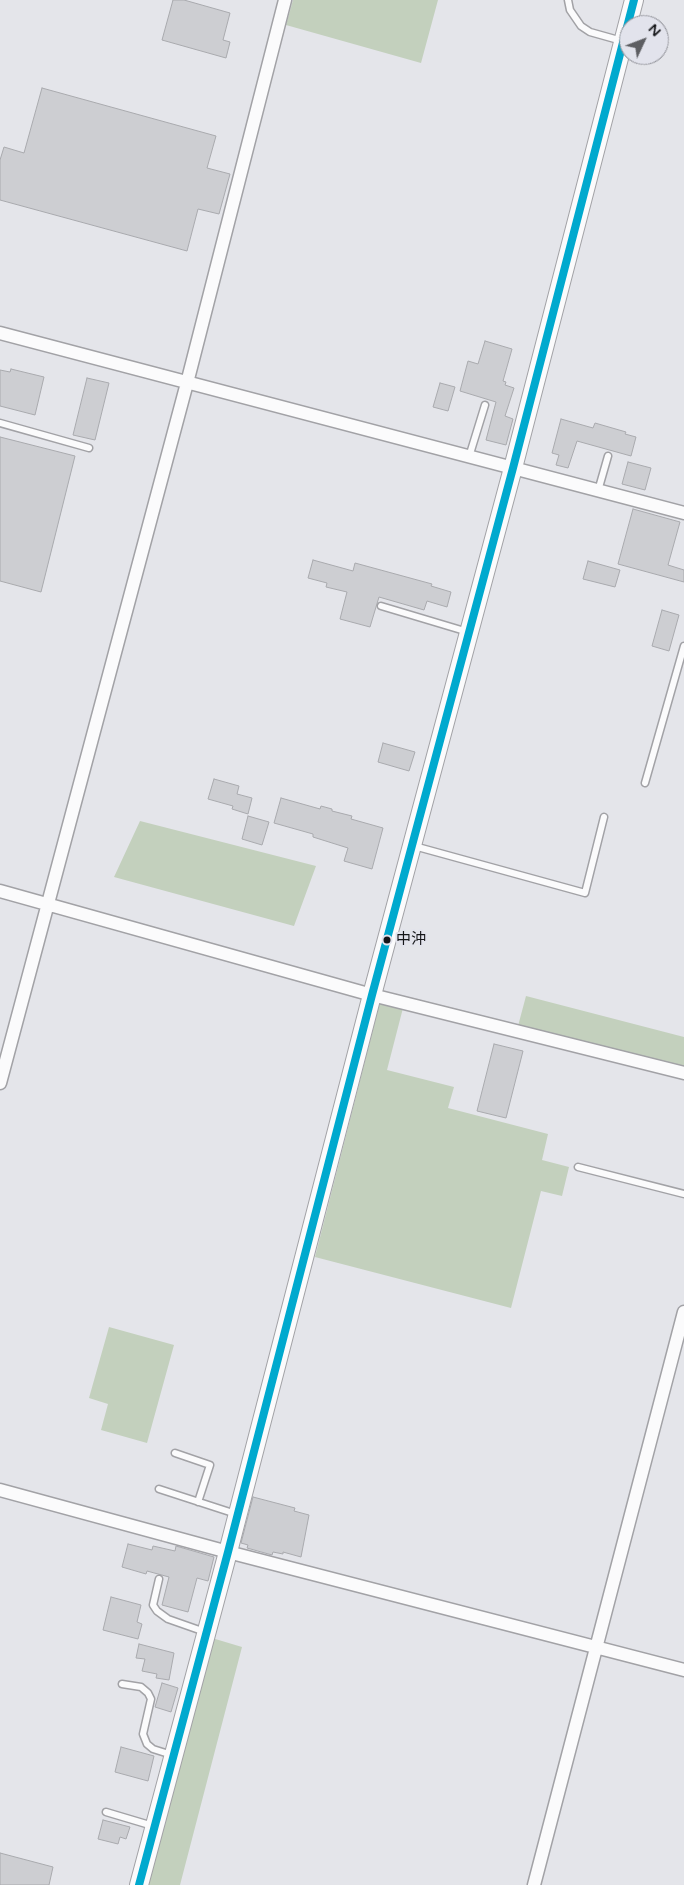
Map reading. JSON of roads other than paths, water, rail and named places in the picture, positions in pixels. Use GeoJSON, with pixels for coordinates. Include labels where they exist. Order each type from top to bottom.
{"type":"FeatureCollection","features":[{"type":"Feature","properties":{"kind":"main road"},"geometry":{"type":"LineString","coordinates":[[630,15],[634,0]]}},
{"type":"Feature","properties":{"kind":"main road"},"geometry":{"type":"LineString","coordinates":[[140,1885],[238,1515],[372,995],[513,468],[619,61]]}},
{"type":"Feature","properties":{"kind":"street"},"geometry":{"type":"LineString","coordinates":[[0,1084],[187,382],[285,0]]}},
{"type":"Feature","properties":{"kind":"street"},"geometry":{"type":"LineString","coordinates":[[0,333],[684,514]]}},
{"type":"Feature","properties":{"kind":"street"},"geometry":{"type":"LineString","coordinates":[[0,891],[372,995],[684,1073]]}},
{"type":"Feature","properties":{"kind":"street"},"geometry":{"type":"LineString","coordinates":[[534,1885],[684,1312]]}},
{"type":"Feature","properties":{"kind":"street"},"geometry":{"type":"LineString","coordinates":[[0,1490],[228,1552],[684,1670]]}},
{"type":"Feature","properties":{"kind":"lane"},"geometry":{"type":"LineString","coordinates":[[568,0],[570,10],[581,26],[590,32],[619,41]]}},
{"type":"Feature","properties":{"kind":"lane"},"geometry":{"type":"LineString","coordinates":[[469,457],[485,405]]}},
{"type":"Feature","properties":{"kind":"lane"},"geometry":{"type":"LineString","coordinates":[[0,423],[90,448]]}},
{"type":"Feature","properties":{"kind":"lane"},"geometry":{"type":"LineString","coordinates":[[598,491],[608,456]]}},
{"type":"Feature","properties":{"kind":"lane"},"geometry":{"type":"LineString","coordinates":[[380,606],[469,632]]}},
{"type":"Feature","properties":{"kind":"lane"},"geometry":{"type":"LineString","coordinates":[[645,783],[684,646]]}},
{"type":"Feature","properties":{"kind":"lane"},"geometry":{"type":"LineString","coordinates":[[412,846],[585,893],[604,817]]}},
{"type":"Feature","properties":{"kind":"lane"},"geometry":{"type":"LineString","coordinates":[[578,1167],[684,1194]]}},
{"type":"Feature","properties":{"kind":"lane"},"geometry":{"type":"LineString","coordinates":[[175,1454],[210,1465],[198,1502]]}},
{"type":"Feature","properties":{"kind":"lane"},"geometry":{"type":"LineString","coordinates":[[159,1489],[238,1515]]}},
{"type":"Feature","properties":{"kind":"lane"},"geometry":{"type":"LineString","coordinates":[[159,1580],[153,1605],[156,1611],[168,1619],[207,1632]]}},
{"type":"Feature","properties":{"kind":"lane"},"geometry":{"type":"LineString","coordinates":[[122,1684],[141,1688],[148,1693],[151,1699],[143,1734],[147,1744],[153,1749],[174,1756]]}},
{"type":"Feature","properties":{"kind":"lane"},"geometry":{"type":"LineString","coordinates":[[106,1812],[155,1827]]}},
{"type":"Feature","properties":{"kind":"place","name":"中沖"},"geometry":{"type":"Point","coordinates":[387,940]}}]}
